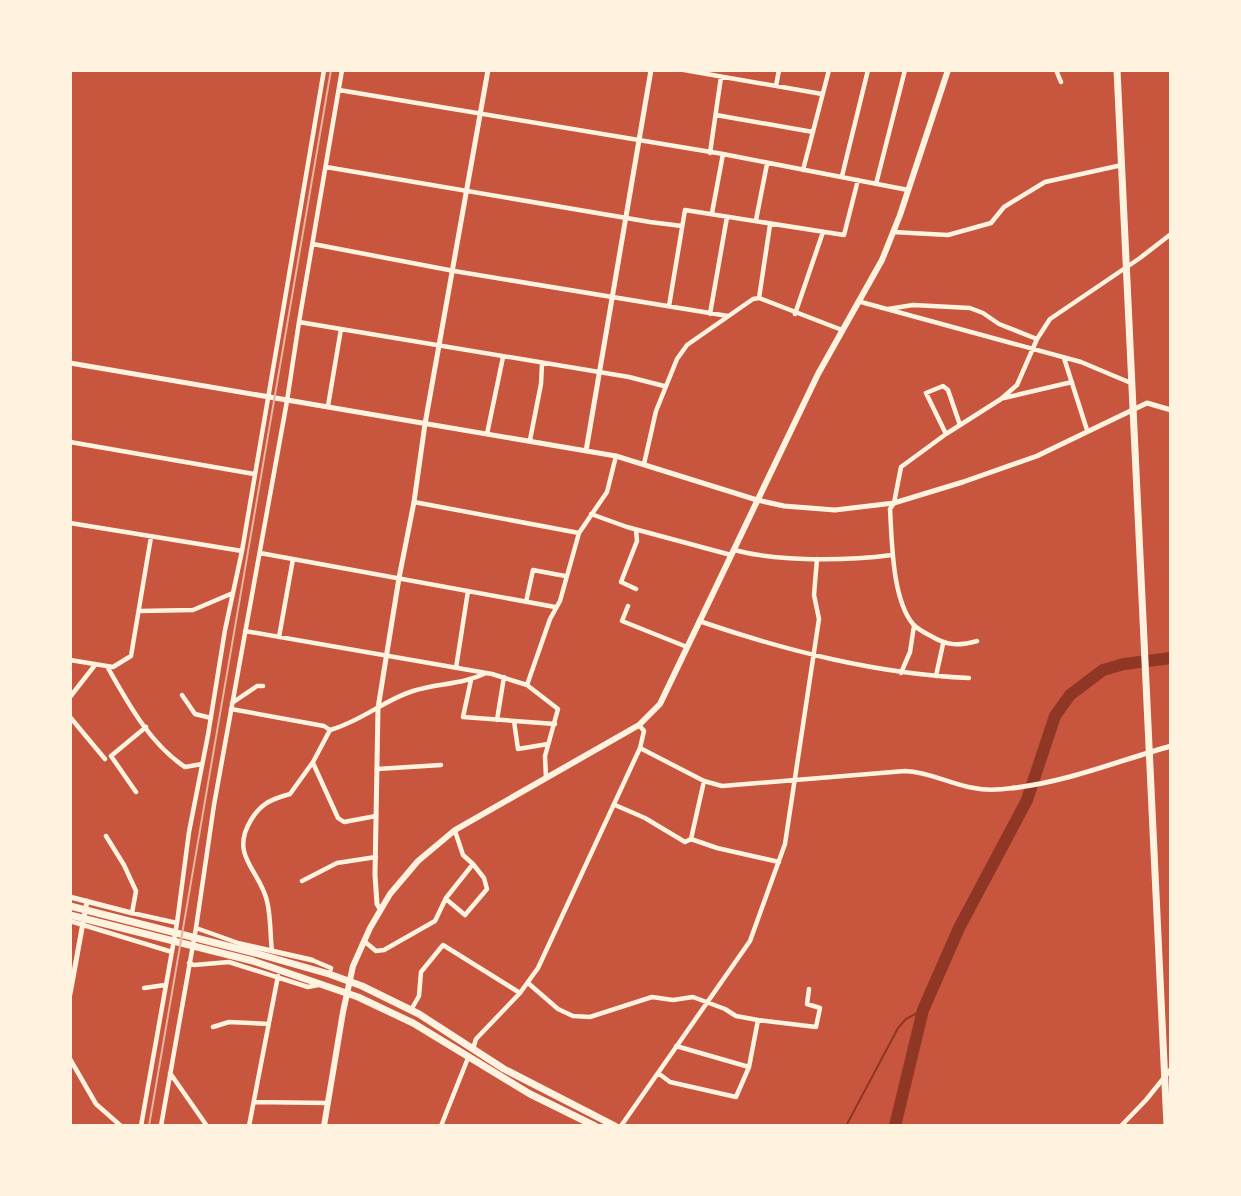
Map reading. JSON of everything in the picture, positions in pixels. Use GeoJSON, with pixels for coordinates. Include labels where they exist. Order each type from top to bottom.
{"type":"FeatureCollection","features":[{"type":"Feature","properties":{"kind":"highway"},"geometry":{"type":"LineString","coordinates":[[1117,70],[1144,654],[1168,1071],[1167,1126]]}},
{"type":"Feature","properties":{"kind":"highway"},"geometry":{"type":"LineString","coordinates":[[70,906],[254,957],[381,1006],[530,1094],[595,1126]]}},
{"type":"Feature","properties":{"kind":"highway"},"geometry":{"type":"LineString","coordinates":[[70,915],[329,974],[349,981],[411,1010],[505,1069],[615,1126]]}},
{"type":"Feature","properties":{"kind":"main road"},"geometry":{"type":"LineString","coordinates":[[324,1126],[346,992],[363,941],[380,909],[418,861],[455,830],[639,725],[660,704],[818,374],[860,302],[893,232],[948,70]]}},
{"type":"Feature","properties":{"kind":"street"},"geometry":{"type":"LineString","coordinates":[[141,1126],[177,923],[189,832],[242,551],[324,70]]}},
{"type":"Feature","properties":{"kind":"street"},"geometry":{"type":"LineString","coordinates":[[161,1126],[342,70]]}},
{"type":"Feature","properties":{"kind":"street"},"geometry":{"type":"LineString","coordinates":[[380,909],[377,904],[376,857],[378,708],[488,70]]}},
{"type":"Feature","properties":{"kind":"street"},"geometry":{"type":"LineString","coordinates":[[586,451],[651,70]]}},
{"type":"Feature","properties":{"kind":"street"},"geometry":{"type":"LineString","coordinates":[[684,70],[711,72],[721,77],[822,94]]}},
{"type":"Feature","properties":{"kind":"street"},"geometry":{"type":"LineString","coordinates":[[776,86],[779,70]]}},
{"type":"Feature","properties":{"kind":"street"},"geometry":{"type":"LineString","coordinates":[[803,170],[829,70]]}},
{"type":"Feature","properties":{"kind":"street"},"geometry":{"type":"LineString","coordinates":[[842,176],[868,70]]}},
{"type":"Feature","properties":{"kind":"street"},"geometry":{"type":"LineString","coordinates":[[876,184],[905,70]]}},
{"type":"Feature","properties":{"kind":"street"},"geometry":{"type":"LineString","coordinates":[[1056,70],[1060,82]]}},
{"type":"Feature","properties":{"kind":"street"},"geometry":{"type":"LineString","coordinates":[[710,153],[721,77]]}},
{"type":"Feature","properties":{"kind":"street"},"geometry":{"type":"LineString","coordinates":[[339,90],[723,154],[908,190]]}},
{"type":"Feature","properties":{"kind":"street"},"geometry":{"type":"LineString","coordinates":[[716,116],[813,132]]}},
{"type":"Feature","properties":{"kind":"street"},"geometry":{"type":"LineString","coordinates":[[712,213],[723,154]]}},
{"type":"Feature","properties":{"kind":"street"},"geometry":{"type":"LineString","coordinates":[[756,220],[767,164]]}},
{"type":"Feature","properties":{"kind":"street"},"geometry":{"type":"LineString","coordinates":[[893,232],[948,235],[991,223],[1004,207],[1045,182],[1122,165]]}},
{"type":"Feature","properties":{"kind":"street"},"geometry":{"type":"LineString","coordinates":[[326,167],[682,226]]}},
{"type":"Feature","properties":{"kind":"street"},"geometry":{"type":"LineString","coordinates":[[669,306],[685,210],[844,235],[858,180]]}},
{"type":"Feature","properties":{"kind":"street"},"geometry":{"type":"LineString","coordinates":[[710,313],[727,217]]}},
{"type":"Feature","properties":{"kind":"street"},"geometry":{"type":"LineString","coordinates":[[759,298],[770,225]]}},
{"type":"Feature","properties":{"kind":"street"},"geometry":{"type":"LineString","coordinates":[[795,314],[823,232]]}},
{"type":"Feature","properties":{"kind":"street"},"geometry":{"type":"LineString","coordinates":[[977,642],[962,645],[943,644],[914,626],[902,607],[892,555],[890,509],[894,503],[901,467],[1001,399],[1017,385],[1037,339],[1051,318],[1171,234]]}},
{"type":"Feature","properties":{"kind":"street"},"geometry":{"type":"LineString","coordinates":[[313,244],[452,271],[728,316]]}},
{"type":"Feature","properties":{"kind":"street"},"geometry":{"type":"LineString","coordinates":[[644,464],[664,386],[677,359],[687,345],[752,299],[759,298],[843,331]]}},
{"type":"Feature","properties":{"kind":"street"},"geometry":{"type":"LineString","coordinates":[[860,302],[1064,358],[1132,383]]}},
{"type":"Feature","properties":{"kind":"street"},"geometry":{"type":"LineString","coordinates":[[886,310],[913,305],[970,308],[984,313],[999,324],[1037,339]]}},
{"type":"Feature","properties":{"kind":"street"},"geometry":{"type":"LineString","coordinates":[[299,322],[664,386]]}},
{"type":"Feature","properties":{"kind":"street"},"geometry":{"type":"LineString","coordinates":[[328,406],[341,329]]}},
{"type":"Feature","properties":{"kind":"street"},"geometry":{"type":"LineString","coordinates":[[487,433],[503,357]]}},
{"type":"Feature","properties":{"kind":"street"},"geometry":{"type":"LineString","coordinates":[[1064,358],[1087,430]]}},
{"type":"Feature","properties":{"kind":"street"},"geometry":{"type":"LineString","coordinates":[[70,363],[616,456],[757,500],[784,506],[835,510],[894,503],[1037,456],[1133,408],[1147,404],[1171,410]]}},
{"type":"Feature","properties":{"kind":"street"},"geometry":{"type":"LineString","coordinates":[[530,440],[541,384],[542,364]]}},
{"type":"Feature","properties":{"kind":"street"},"geometry":{"type":"LineString","coordinates":[[1001,399],[1072,382]]}},
{"type":"Feature","properties":{"kind":"street"},"geometry":{"type":"LineString","coordinates":[[946,434],[926,393],[943,386],[948,390],[960,425]]}},
{"type":"Feature","properties":{"kind":"street"},"geometry":{"type":"LineString","coordinates":[[70,442],[254,474]]}},
{"type":"Feature","properties":{"kind":"street"},"geometry":{"type":"LineString","coordinates":[[527,685],[555,607],[560,601],[579,533],[607,492],[616,456]]}},
{"type":"Feature","properties":{"kind":"street"},"geometry":{"type":"LineString","coordinates":[[414,502],[579,533]]}},
{"type":"Feature","properties":{"kind":"street"},"geometry":{"type":"LineString","coordinates":[[591,514],[636,530],[755,556],[817,559],[892,555]]}},
{"type":"Feature","properties":{"kind":"street"},"geometry":{"type":"LineString","coordinates":[[70,523],[242,551]]}},
{"type":"Feature","properties":{"kind":"street"},"geometry":{"type":"LineString","coordinates":[[636,530],[637,541],[621,582],[636,589]]}},
{"type":"Feature","properties":{"kind":"street"},"geometry":{"type":"LineString","coordinates":[[70,660],[108,668],[131,656],[151,537]]}},
{"type":"Feature","properties":{"kind":"street"},"geometry":{"type":"LineString","coordinates":[[260,553],[555,607]]}},
{"type":"Feature","properties":{"kind":"street"},"geometry":{"type":"LineString","coordinates":[[279,637],[293,559]]}},
{"type":"Feature","properties":{"kind":"street"},"geometry":{"type":"LineString","coordinates":[[621,1126],[750,941],[779,862],[785,844],[819,618],[814,595],[817,559]]}},
{"type":"Feature","properties":{"kind":"street"},"geometry":{"type":"LineString","coordinates":[[526,602],[533,570],[565,576]]}},
{"type":"Feature","properties":{"kind":"street"},"geometry":{"type":"LineString","coordinates":[[456,668],[468,591]]}},
{"type":"Feature","properties":{"kind":"street"},"geometry":{"type":"LineString","coordinates":[[138,611],[193,610],[233,593]]}},
{"type":"Feature","properties":{"kind":"street"},"geometry":{"type":"LineString","coordinates":[[628,607],[622,621],[687,648]]}},
{"type":"Feature","properties":{"kind":"street"},"geometry":{"type":"LineString","coordinates":[[699,621],[766,644],[814,655],[901,673],[970,678]]}},
{"type":"Feature","properties":{"kind":"street"},"geometry":{"type":"LineString","coordinates":[[901,673],[910,652],[914,626]]}},
{"type":"Feature","properties":{"kind":"street"},"geometry":{"type":"LineString","coordinates":[[245,631],[486,673],[527,685],[558,709],[545,756],[546,778]]}},
{"type":"Feature","properties":{"kind":"street"},"geometry":{"type":"LineString","coordinates":[[936,676],[943,644]]}},
{"type":"Feature","properties":{"kind":"street"},"geometry":{"type":"LineString","coordinates":[[70,697],[95,665]]}},
{"type":"Feature","properties":{"kind":"street"},"geometry":{"type":"LineString","coordinates":[[108,668],[146,727],[170,758],[184,767],[202,764]]}},
{"type":"Feature","properties":{"kind":"street"},"geometry":{"type":"LineString","coordinates":[[272,951],[267,900],[243,848],[243,834],[264,803],[290,794],[313,762],[330,730],[354,722],[410,692],[439,684],[452,685],[486,673]]}},
{"type":"Feature","properties":{"kind":"street"},"geometry":{"type":"LineString","coordinates":[[497,720],[504,677]]}},
{"type":"Feature","properties":{"kind":"street"},"geometry":{"type":"LineString","coordinates":[[471,680],[463,717],[555,724]]}},
{"type":"Feature","properties":{"kind":"street"},"geometry":{"type":"LineString","coordinates":[[232,706],[257,686],[263,686]]}},
{"type":"Feature","properties":{"kind":"street"},"geometry":{"type":"LineString","coordinates":[[182,695],[195,714],[211,718]]}},
{"type":"Feature","properties":{"kind":"street"},"geometry":{"type":"LineString","coordinates":[[232,706],[324,726],[330,730]]}},
{"type":"Feature","properties":{"kind":"street"},"geometry":{"type":"LineString","coordinates":[[70,717],[105,759]]}},
{"type":"Feature","properties":{"kind":"street"},"geometry":{"type":"LineString","coordinates":[[514,721],[518,749],[548,744]]}},
{"type":"Feature","properties":{"kind":"street"},"geometry":{"type":"LineString","coordinates":[[473,1050],[476,1039],[520,993],[547,951],[640,748],[644,732],[639,725]]}},
{"type":"Feature","properties":{"kind":"street"},"geometry":{"type":"LineString","coordinates":[[136,792],[111,756],[146,727]]}},
{"type":"Feature","properties":{"kind":"street"},"geometry":{"type":"LineString","coordinates":[[640,748],[704,781],[722,786],[905,771],[921,772],[973,788],[991,790],[1035,786],[1171,746]]}},
{"type":"Feature","properties":{"kind":"street"},"geometry":{"type":"LineString","coordinates":[[313,762],[338,818],[344,822],[376,816]]}},
{"type":"Feature","properties":{"kind":"street"},"geometry":{"type":"LineString","coordinates":[[377,769],[441,765]]}},
{"type":"Feature","properties":{"kind":"street"},"geometry":{"type":"LineString","coordinates":[[691,839],[704,781]]}},
{"type":"Feature","properties":{"kind":"street"},"geometry":{"type":"LineString","coordinates":[[615,805],[645,818],[685,842],[691,839],[717,848],[779,862]]}},
{"type":"Feature","properties":{"kind":"street"},"geometry":{"type":"LineString","coordinates":[[446,899],[465,915],[487,889],[484,878],[463,855],[455,830]]}},
{"type":"Feature","properties":{"kind":"street"},"geometry":{"type":"LineString","coordinates":[[106,836],[136,891],[132,913]]}},
{"type":"Feature","properties":{"kind":"street"},"geometry":{"type":"LineString","coordinates":[[302,881],[337,863],[376,857]]}},
{"type":"Feature","properties":{"kind":"street"},"geometry":{"type":"LineString","coordinates":[[363,941],[376,951],[384,950],[435,921],[446,899],[473,864]]}},
{"type":"Feature","properties":{"kind":"street"},"geometry":{"type":"LineString","coordinates":[[70,897],[177,923]]}},
{"type":"Feature","properties":{"kind":"street"},"geometry":{"type":"LineString","coordinates":[[70,994],[86,901]]}},
{"type":"Feature","properties":{"kind":"street"},"geometry":{"type":"LineString","coordinates":[[70,921],[172,952]]}},
{"type":"Feature","properties":{"kind":"street"},"geometry":{"type":"LineString","coordinates":[[195,928],[241,944],[312,960],[331,968],[329,974]]}},
{"type":"Feature","properties":{"kind":"street"},"geometry":{"type":"LineString","coordinates":[[411,1010],[419,996],[421,972],[443,945],[520,993]]}},
{"type":"Feature","properties":{"kind":"street"},"geometry":{"type":"LineString","coordinates":[[188,963],[194,965],[229,962],[308,987],[323,984]]}},
{"type":"Feature","properties":{"kind":"street"},"geometry":{"type":"LineString","coordinates":[[249,1126],[278,976]]}},
{"type":"Feature","properties":{"kind":"street"},"geometry":{"type":"LineString","coordinates":[[528,983],[558,1009],[573,1016],[590,1017],[652,997],[673,1000],[693,997],[736,1016],[816,1027],[821,1008],[807,1004],[809,989]]}},
{"type":"Feature","properties":{"kind":"street"},"geometry":{"type":"LineString","coordinates":[[144,988],[165,985]]}},
{"type":"Feature","properties":{"kind":"street"},"geometry":{"type":"LineString","coordinates":[[657,1073],[670,1082],[736,1097],[749,1067],[758,1020]]}},
{"type":"Feature","properties":{"kind":"street"},"geometry":{"type":"LineString","coordinates":[[213,1027],[229,1022],[269,1024]]}},
{"type":"Feature","properties":{"kind":"street"},"geometry":{"type":"LineString","coordinates":[[676,1046],[749,1067]]}},
{"type":"Feature","properties":{"kind":"street"},"geometry":{"type":"LineString","coordinates":[[441,1126],[468,1058]]}},
{"type":"Feature","properties":{"kind":"street"},"geometry":{"type":"LineString","coordinates":[[70,1059],[96,1104],[121,1126]]}},
{"type":"Feature","properties":{"kind":"street"},"geometry":{"type":"LineString","coordinates":[[1121,1126],[1146,1100],[1168,1071]]}},
{"type":"Feature","properties":{"kind":"street"},"geometry":{"type":"LineString","coordinates":[[170,1072],[207,1126]]}},
{"type":"Feature","properties":{"kind":"street"},"geometry":{"type":"LineString","coordinates":[[254,1102],[328,1103]]}},
{"type":"Feature","properties":{"kind":"waterway"},"geometry":{"type":"LineString","coordinates":[[895,1126],[923,1010],[959,928],[1027,800],[1055,716],[1070,695],[1103,670],[1124,664],[1171,658]]}},
{"type":"Feature","properties":{"kind":"waterway"},"geometry":{"type":"LineString","coordinates":[[846,1126],[898,1028],[906,1019],[923,1010]]}},
{"type":"Feature","properties":{"kind":"railway"},"geometry":{"type":"LineString","coordinates":[[149,1126],[331,70]]}}]}
